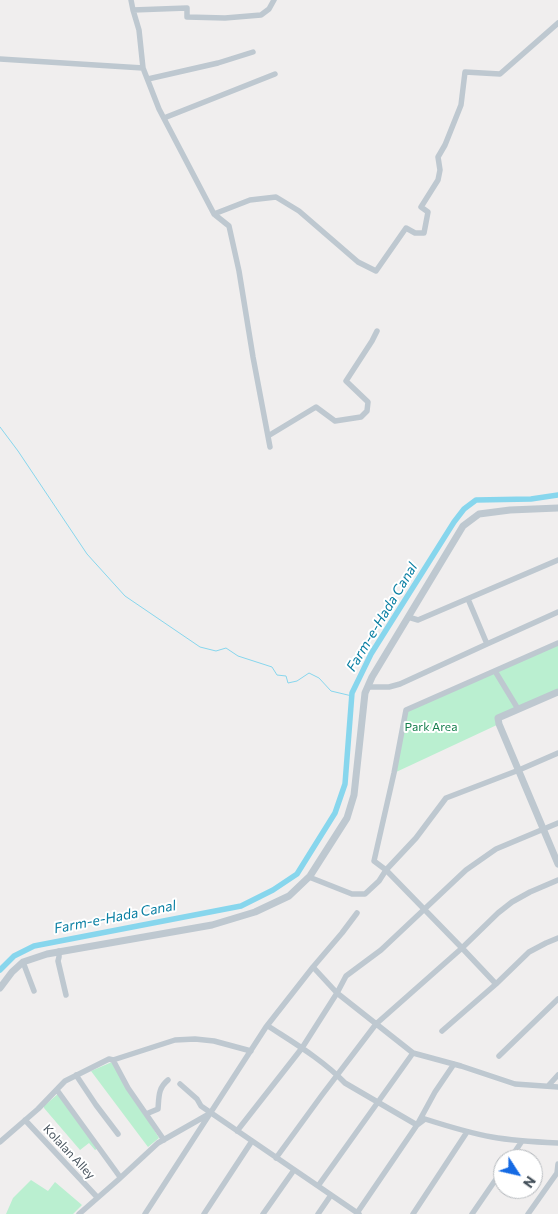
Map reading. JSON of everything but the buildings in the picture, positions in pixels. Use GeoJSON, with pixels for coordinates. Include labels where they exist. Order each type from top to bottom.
{"type":"FeatureCollection","features":[{"type":"Feature","properties":{"kind":"street"},"geometry":{"type":"LineString","coordinates":[[132,0],[139,30],[143,68],[159,109],[214,214],[229,226],[270,447]]}},
{"type":"Feature","properties":{"kind":"street"},"geometry":{"type":"LineString","coordinates":[[133,10],[187,8],[187,17],[234,18],[261,15],[269,9],[274,0]]}},
{"type":"Feature","properties":{"kind":"street"},"geometry":{"type":"LineString","coordinates":[[214,214],[250,200],[276,197],[299,211],[358,262],[376,272],[406,228],[414,233],[424,233],[428,212],[421,207],[438,180],[440,170],[438,157],[445,145],[461,105],[465,72],[500,74],[558,23]]}},
{"type":"Feature","properties":{"kind":"street"},"geometry":{"type":"LineString","coordinates":[[148,79],[218,64],[253,52]]}},
{"type":"Feature","properties":{"kind":"street"},"geometry":{"type":"LineString","coordinates":[[0,59],[143,68]]}},
{"type":"Feature","properties":{"kind":"street"},"geometry":{"type":"LineString","coordinates":[[164,118],[275,74]]}},
{"type":"Feature","properties":{"kind":"street"},"geometry":{"type":"LineString","coordinates":[[268,436],[316,408],[335,421],[361,416],[366,411],[368,402],[346,381],[372,341],[376,331]]}},
{"type":"Feature","properties":{"kind":"street"},"geometry":{"type":"LineString","coordinates":[[0,988],[12,972],[23,962],[47,954],[212,925],[255,912],[289,896],[309,877],[347,818],[354,795],[365,693],[372,677],[463,526],[479,514],[510,510],[558,508]]}},
{"type":"Feature","properties":{"kind":"street"},"geometry":{"type":"LineString","coordinates":[[408,617],[418,620],[558,561]]}},
{"type":"Feature","properties":{"kind":"street"},"geometry":{"type":"LineString","coordinates":[[468,599],[487,644]]}},
{"type":"Feature","properties":{"kind":"street"},"geometry":{"type":"LineString","coordinates":[[368,687],[388,687],[400,684],[558,612]]}},
{"type":"Feature","properties":{"kind":"street"},"geometry":{"type":"LineString","coordinates":[[496,984],[386,870],[374,860],[406,710],[558,643]]}},
{"type":"Feature","properties":{"kind":"street"},"geometry":{"type":"LineString","coordinates":[[495,671],[518,709]]}},
{"type":"Feature","properties":{"kind":"street"},"geometry":{"type":"LineString","coordinates":[[558,692],[498,718],[558,864]]}},
{"type":"Feature","properties":{"kind":"street"},"geometry":{"type":"LineString","coordinates":[[309,877],[352,894],[365,894],[379,881],[386,870],[416,838],[446,798],[558,752]]}},
{"type":"Feature","properties":{"kind":"street"},"geometry":{"type":"LineString","coordinates":[[237,1131],[302,1048],[346,976],[381,950],[466,870],[496,849],[558,823]]}},
{"type":"Feature","properties":{"kind":"street"},"geometry":{"type":"LineString","coordinates":[[276,1158],[376,1024],[462,948],[498,913],[512,902],[530,892],[558,880]]}},
{"type":"Feature","properties":{"kind":"street"},"geometry":{"type":"LineString","coordinates":[[144,1214],[268,1026],[356,913]]}},
{"type":"Feature","properties":{"kind":"street"},"geometry":{"type":"LineString","coordinates":[[442,1031],[496,984],[529,952],[558,938]]}},
{"type":"Feature","properties":{"kind":"street"},"geometry":{"type":"LineString","coordinates":[[59,952],[58,961],[66,995]]}},
{"type":"Feature","properties":{"kind":"street"},"geometry":{"type":"LineString","coordinates":[[23,962],[34,991]]}},
{"type":"Feature","properties":{"kind":"street"},"geometry":{"type":"LineString","coordinates":[[313,967],[337,993],[412,1053],[516,1084],[558,1087]]}},
{"type":"Feature","properties":{"kind":"street"},"geometry":{"type":"LineString","coordinates":[[499,1056],[558,1000]]}},
{"type":"Feature","properties":{"kind":"street"},"geometry":{"type":"LineString","coordinates":[[268,1026],[302,1048],[345,1083],[417,1125]]}},
{"type":"Feature","properties":{"kind":"street"},"geometry":{"type":"LineString","coordinates":[[0,1142],[65,1081],[109,1059],[113,1060],[175,1040],[195,1039],[214,1041],[251,1051]]}},
{"type":"Feature","properties":{"kind":"street"},"geometry":{"type":"LineString","coordinates":[[318,1186],[412,1053]]}},
{"type":"Feature","properties":{"kind":"street"},"geometry":{"type":"LineString","coordinates":[[113,1060],[128,1088],[164,1140]]}},
{"type":"Feature","properties":{"kind":"street"},"geometry":{"type":"LineString","coordinates":[[180,1084],[197,1099],[201,1106],[358,1213],[417,1125],[435,1092],[454,1064]]}},
{"type":"Feature","properties":{"kind":"street"},"geometry":{"type":"LineString","coordinates":[[76,1075],[118,1134]]}},
{"type":"Feature","properties":{"kind":"street"},"geometry":{"type":"LineString","coordinates":[[548,1086],[558,1075]]}},
{"type":"Feature","properties":{"kind":"street"},"geometry":{"type":"LineString","coordinates":[[146,1114],[158,1109],[160,1090],[168,1080]]}},
{"type":"Feature","properties":{"kind":"street"},"geometry":{"type":"LineString","coordinates":[[57,1090],[120,1177]]}},
{"type":"Feature","properties":{"kind":"street"},"geometry":{"type":"LineString","coordinates":[[79,1214],[158,1143],[211,1113]]}},
{"type":"Feature","properties":{"kind":"street"},"geometry":{"type":"LineString","coordinates":[[417,1125],[425,1119],[494,1138],[558,1143]]}},
{"type":"Feature","properties":{"kind":"street","name":"Kolalan Alley"},"geometry":{"type":"LineString","coordinates":[[25,1120],[97,1197]]}},
{"type":"Feature","properties":{"kind":"street"},"geometry":{"type":"LineString","coordinates":[[413,1214],[467,1132]]}},
{"type":"Feature","properties":{"kind":"street"},"geometry":{"type":"LineString","coordinates":[[204,1214],[252,1141]]}},
{"type":"Feature","properties":{"kind":"street"},"geometry":{"type":"LineString","coordinates":[[517,1149],[522,1141]]}},
{"type":"Feature","properties":{"kind":"street"},"geometry":{"type":"LineString","coordinates":[[528,1214],[557,1173],[558,1164]]}},
{"type":"Feature","properties":{"kind":"street"},"geometry":{"type":"LineString","coordinates":[[263,1214],[294,1170]]}},
{"type":"Feature","properties":{"kind":"street"},"geometry":{"type":"LineString","coordinates":[[472,1214],[493,1184]]}},
{"type":"Feature","properties":{"kind":"street"},"geometry":{"type":"LineString","coordinates":[[318,1214],[331,1195]]}},
{"type":"Feature","properties":{"kind":"green space","name":"Park Area"},"geometry":{"type":"Polygon","coordinates":[[[558,643],[558,692],[498,718],[499,724],[394,773],[406,710],[558,643]]]}},
{"type":"Feature","properties":{"kind":"green space"},"geometry":{"type":"Polygon","coordinates":[[[112,1062],[159,1138],[148,1147],[91,1071],[112,1062]]]}},
{"type":"Feature","properties":{"kind":"green space"},"geometry":{"type":"Polygon","coordinates":[[[59,1093],[100,1147],[95,1150],[89,1143],[80,1150],[44,1108],[59,1093]]]}},
{"type":"Feature","properties":{"kind":"green space"},"geometry":{"type":"Polygon","coordinates":[[[31,1180],[48,1191],[55,1182],[82,1205],[73,1214],[6,1214],[13,1198],[31,1180]]]}},
{"type":"Feature","properties":{"kind":"waterway"},"geometry":{"type":"LineString","coordinates":[[0,427],[87,554],[125,596],[200,647],[216,651],[226,648],[238,656],[272,667],[277,675],[286,676],[288,683],[297,681],[309,673],[319,678],[331,691],[352,696]]}},
{"type":"Feature","properties":{"kind":"waterway","name":"Farm-e-Hada Canal"},"geometry":{"type":"LineString","coordinates":[[0,970],[14,956],[34,946],[241,906],[273,890],[297,874],[335,813],[345,784],[352,693],[371,654],[454,522],[464,509],[476,500],[531,499],[558,495]]}}]}
